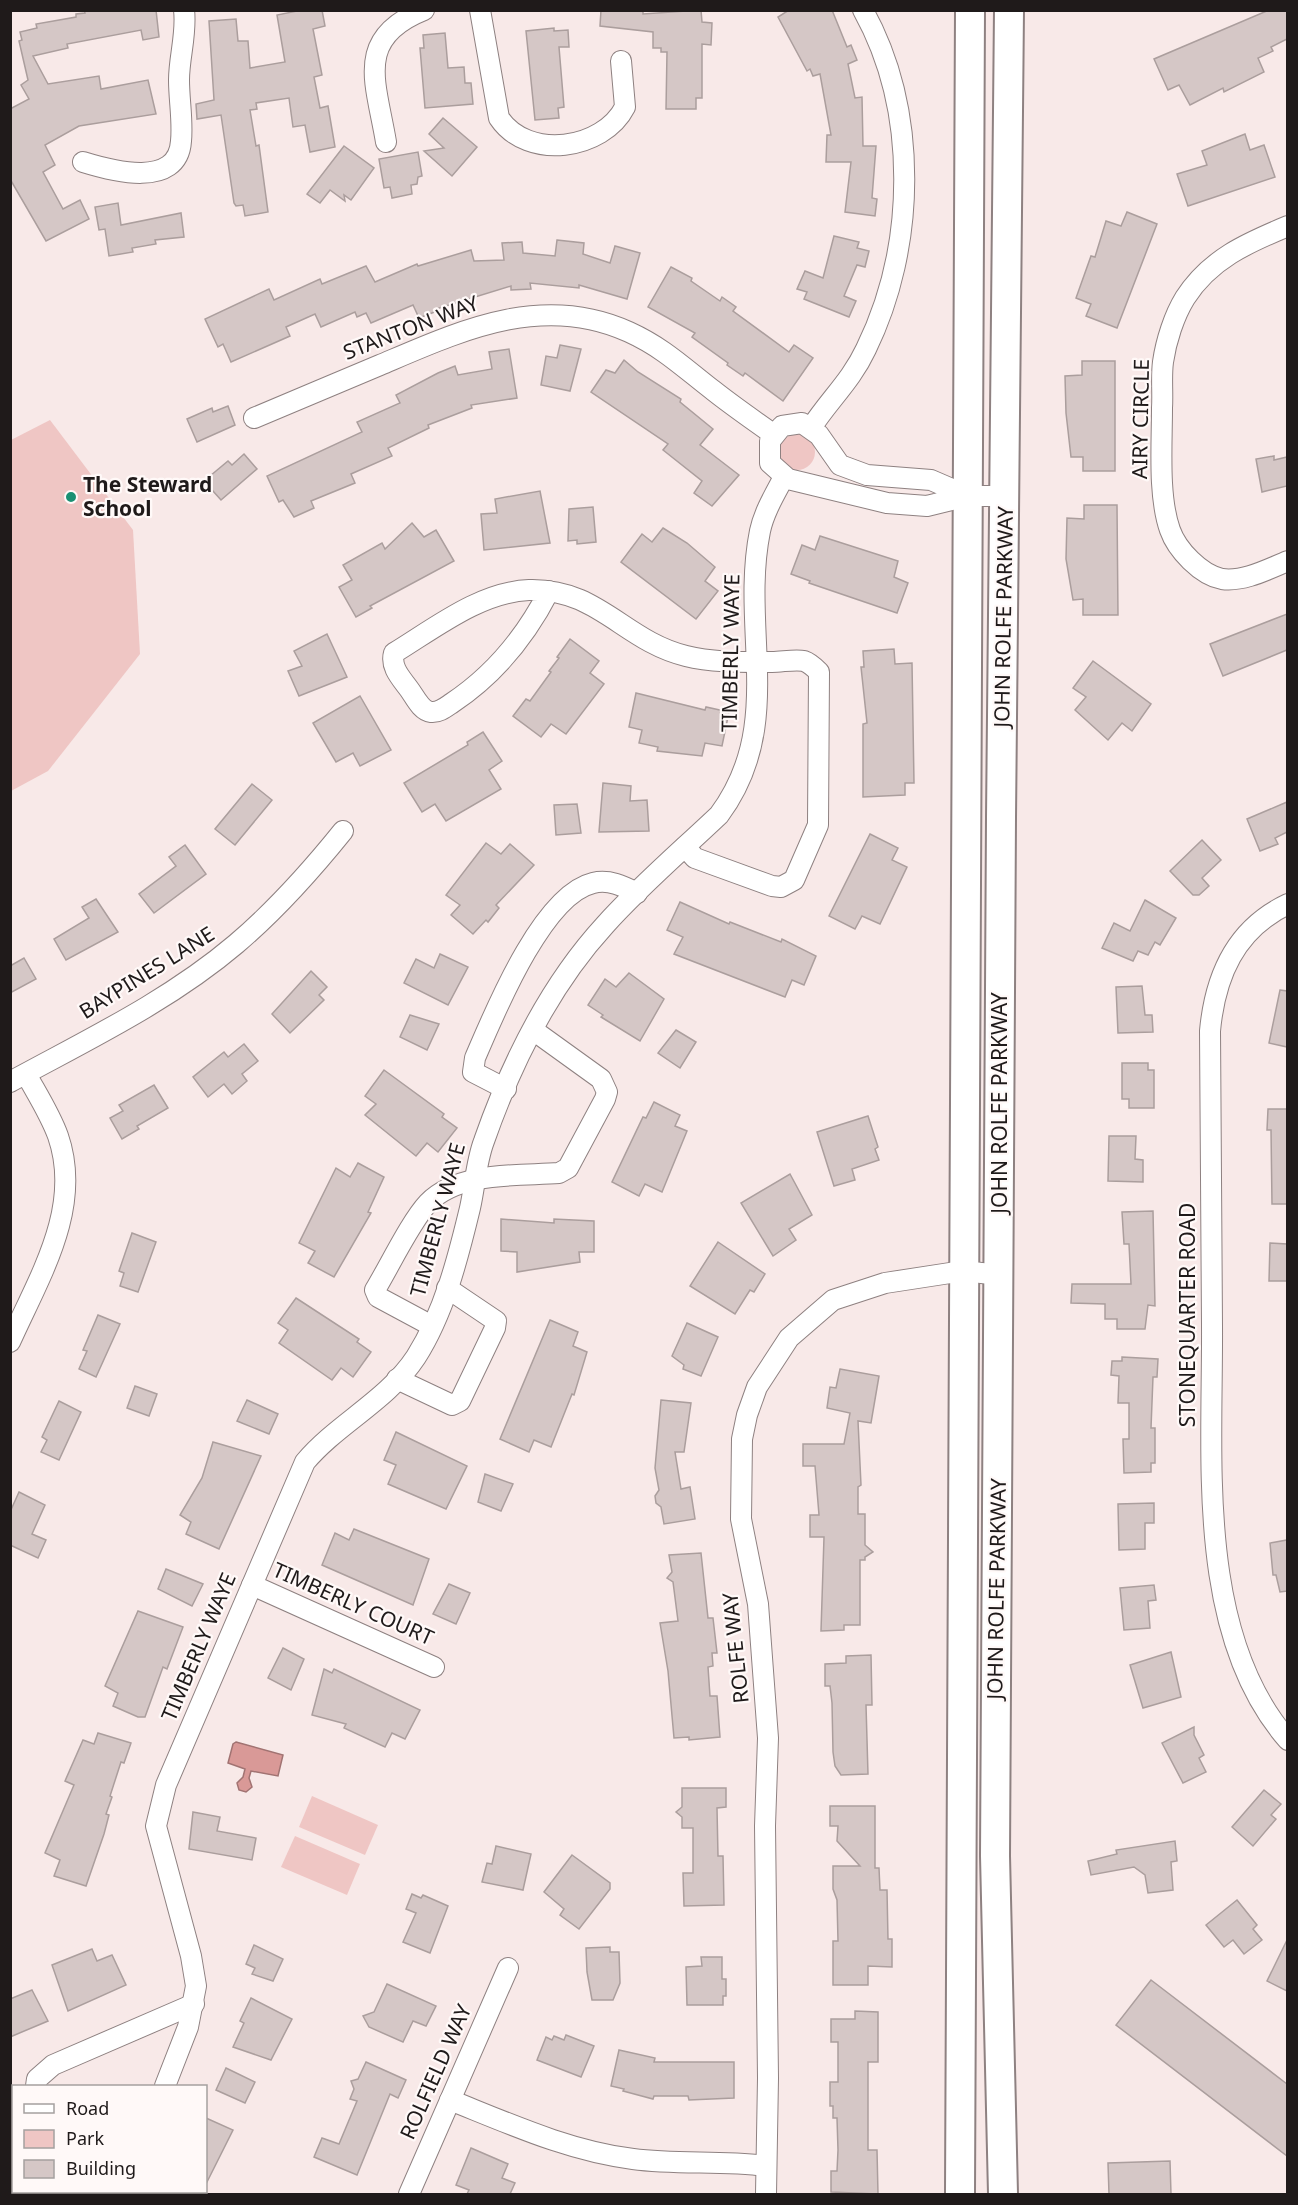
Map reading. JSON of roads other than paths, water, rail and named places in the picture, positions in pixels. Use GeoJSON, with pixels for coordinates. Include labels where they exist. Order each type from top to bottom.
{"type":"FeatureCollection","features":[{"type":"Feature","properties":{"kind":"main road","name":"JOHN ROLFE PARKWAY"},"geometry":{"type":"LineString","coordinates":[[960,2194],[970,10]]}},
{"type":"Feature","properties":{"kind":"main road","name":"JOHN ROLFE PARKWAY"},"geometry":{"type":"LineString","coordinates":[[1003,2194],[995,1856],[1009,10]]}},
{"type":"Feature","properties":{"kind":"street"},"geometry":{"type":"LineString","coordinates":[[83,162],[132,174],[152,172],[174,161],[181,141],[179,63],[184,10]]}},
{"type":"Feature","properties":{"kind":"street"},"geometry":{"type":"LineString","coordinates":[[386,142],[374,65],[379,44],[397,24],[424,10]]}},
{"type":"Feature","properties":{"kind":"street"},"geometry":{"type":"LineString","coordinates":[[480,10],[500,118],[506,128],[534,144],[545,146],[576,142],[605,128],[622,113],[625,107],[621,61]]}},
{"type":"Feature","properties":{"kind":"street"},"geometry":{"type":"LineString","coordinates":[[811,428],[840,393],[866,351],[883,309],[897,254],[902,200],[903,137],[895,86],[880,45],[863,10]]}},
{"type":"Feature","properties":{"kind":"street","name":"AIRY CIRCLE"},"geometry":{"type":"LineString","coordinates":[[1287,226],[1241,245],[1219,259],[1186,297],[1177,315],[1163,363],[1162,456],[1165,506],[1170,531],[1180,547],[1208,573],[1222,579],[1240,578],[1287,561]]}},
{"type":"Feature","properties":{"kind":"street","name":"STANTON WAY"},"geometry":{"type":"LineString","coordinates":[[254,418],[487,322],[530,316],[571,317],[603,323],[650,343],[679,360],[713,390],[773,434]]}},
{"type":"Feature","properties":{"kind":"street"},"geometry":{"type":"LineString","coordinates":[[968,496],[931,480],[883,477],[840,465],[811,428],[795,423],[782,426],[773,434],[768,456],[773,468],[784,477],[887,503],[927,506],[968,496],[1005,496]]}},
{"type":"Feature","properties":{"kind":"street","name":"TIMBERLY WAYE"},"geometry":{"type":"LineString","coordinates":[[165,2085],[176,2061],[194,2004],[196,1986],[156,1826],[166,1785],[305,1462],[319,1445],[381,1396],[397,1379],[416,1357],[432,1326],[447,1288],[483,1143],[517,1059],[533,1030],[564,977],[604,926],[685,847],[730,799],[753,746],[758,710],[758,547],[766,514],[784,477]]}},
{"type":"Feature","properties":{"kind":"street"},"geometry":{"type":"LineString","coordinates":[[549,591],[534,619],[492,671],[439,711],[430,712],[422,707],[393,666],[394,653],[477,603],[504,592],[549,591],[568,593],[586,600],[641,638],[686,656],[757,662],[804,661],[819,672],[820,810],[814,840],[794,880],[781,887],[695,858],[685,847]]}},
{"type":"Feature","properties":{"kind":"street","name":"BAYPINES LANE"},"geometry":{"type":"LineString","coordinates":[[18,1078],[158,999],[206,967],[280,904],[343,831]]}},
{"type":"Feature","properties":{"kind":"street"},"geometry":{"type":"LineString","coordinates":[[506,1089],[473,1072],[475,1058],[517,966],[534,937],[555,912],[583,887],[606,882],[616,883],[637,893]]}},
{"type":"Feature","properties":{"kind":"street","name":"STONEQUARTER ROAD"},"geometry":{"type":"LineString","coordinates":[[1287,904],[1256,924],[1228,959],[1216,988],[1210,1031],[1213,1488],[1218,1572],[1239,1652],[1260,1701],[1287,1740]]}},
{"type":"Feature","properties":{"kind":"street"},"geometry":{"type":"LineString","coordinates":[[432,1326],[378,1297],[375,1290],[426,1205],[454,1186],[475,1180],[559,1173],[568,1168],[607,1092],[601,1078],[533,1030]]}},
{"type":"Feature","properties":{"kind":"street"},"geometry":{"type":"LineString","coordinates":[[10,1342],[60,1224],[67,1184],[57,1133],[18,1078]]}},
{"type":"Feature","properties":{"kind":"street","name":"ROLFE WAY"},"geometry":{"type":"LineString","coordinates":[[766,2194],[768,2078],[765,1826],[768,1738],[758,1604],[741,1519],[742,1439],[757,1387],[770,1365],[789,1338],[833,1300],[863,1288],[963,1271],[1000,1275]]}},
{"type":"Feature","properties":{"kind":"street"},"geometry":{"type":"LineString","coordinates":[[397,1379],[452,1405],[460,1401],[495,1328],[496,1321],[447,1288]]}},
{"type":"Feature","properties":{"kind":"street","name":"TIMBERLY COURT"},"geometry":{"type":"LineString","coordinates":[[252,1585],[434,1666]]}},
{"type":"Feature","properties":{"kind":"street","name":"ROLFIELD WAY"},"geometry":{"type":"LineString","coordinates":[[409,2194],[508,1968]]}},
{"type":"Feature","properties":{"kind":"street"},"geometry":{"type":"LineString","coordinates":[[36,2085],[37,2079],[53,2065],[194,2004]]}},
{"type":"Feature","properties":{"kind":"street"},"geometry":{"type":"LineString","coordinates":[[450,2100],[551,2140],[590,2151],[633,2159],[766,2166]]}},
{"type":"Feature","properties":{"kind":"place","name":"The Steward School"},"geometry":{"type":"Point","coordinates":[71,497]}}]}
